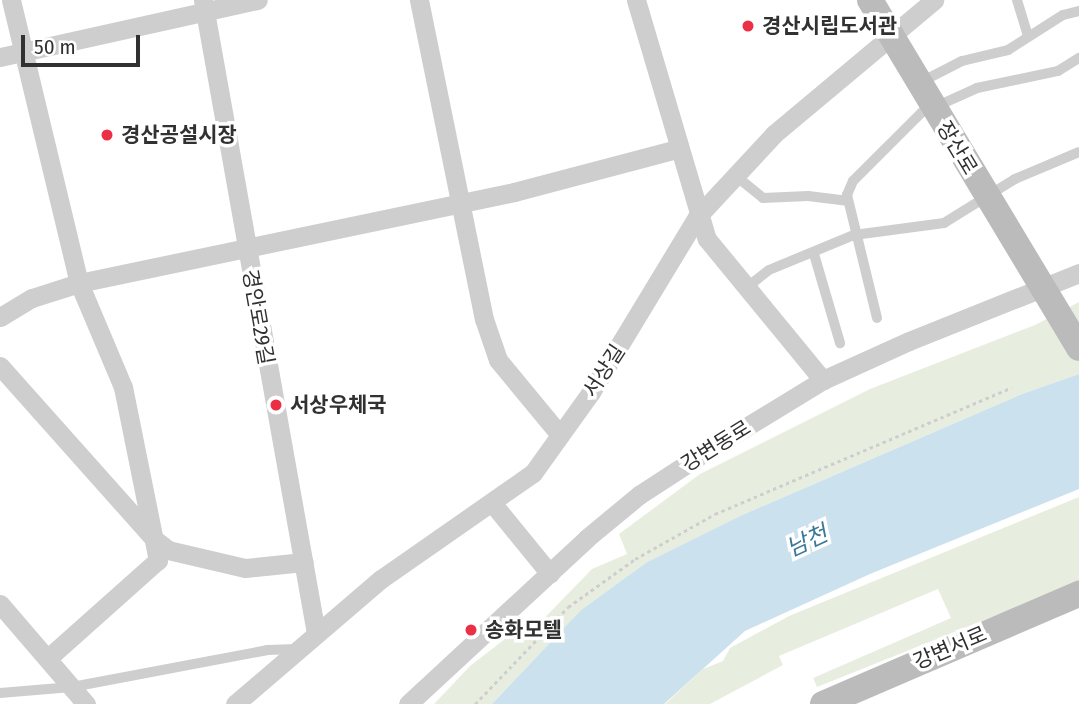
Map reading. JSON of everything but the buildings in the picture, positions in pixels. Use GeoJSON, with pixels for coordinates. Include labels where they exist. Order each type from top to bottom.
{"type":"FeatureCollection","features":[{"type":"Feature","properties":{"kind":"street"},"geometry":{"type":"LineString","coordinates":[[11,0],[79,283],[123,387],[158,560],[48,658]]}},
{"type":"Feature","properties":{"kind":"street"},"geometry":{"type":"LineString","coordinates":[[0,57],[204,6],[258,0]]}},
{"type":"Feature","properties":{"kind":"street"},"geometry":{"type":"LineString","coordinates":[[419,0],[484,320],[498,360],[560,435]]}},
{"type":"Feature","properties":{"kind":"street"},"geometry":{"type":"LineString","coordinates":[[636,0],[677,149],[706,239],[823,380]]}},
{"type":"Feature","properties":{"kind":"street","name":"장산로"},"geometry":{"type":"LineString","coordinates":[[870,0],[987,199],[1079,348]]}},
{"type":"Feature","properties":{"kind":"street","name":"서상길"},"geometry":{"type":"LineString","coordinates":[[242,702],[297,649],[381,579],[493,504],[533,473],[642,311],[697,217],[774,134],[934,0]]}},
{"type":"Feature","properties":{"kind":"street","name":"경안로29길"},"geometry":{"type":"LineString","coordinates":[[204,6],[316,633]]}},
{"type":"Feature","properties":{"kind":"street"},"geometry":{"type":"LineString","coordinates":[[0,317],[32,298],[79,283],[460,203],[677,149]]}},
{"type":"Feature","properties":{"kind":"street","name":"강변동로"},"geometry":{"type":"LineString","coordinates":[[408,704],[639,495],[823,380],[1043,292],[1079,274]]}},
{"type":"Feature","properties":{"kind":"street"},"geometry":{"type":"LineString","coordinates":[[0,366],[154,539],[168,550],[245,568],[303,562]]}},
{"type":"Feature","properties":{"kind":"street"},"geometry":{"type":"LineString","coordinates":[[493,504],[550,574]]}},
{"type":"Feature","properties":{"kind":"street","name":"강변서로"},"geometry":{"type":"LineString","coordinates":[[822,704],[1079,594]]}},
{"type":"Feature","properties":{"kind":"street"},"geometry":{"type":"LineString","coordinates":[[0,604],[86,704]]}},
{"type":"Feature","properties":{"kind":"lane"},"geometry":{"type":"LineString","coordinates":[[1017,0],[1028,36]]}},
{"type":"Feature","properties":{"kind":"lane"},"geometry":{"type":"LineString","coordinates":[[877,318],[847,201],[853,181],[962,61],[1008,50],[1028,36],[1079,11]]}},
{"type":"Feature","properties":{"kind":"lane"},"geometry":{"type":"LineString","coordinates":[[927,98],[1058,71],[1079,58]]}},
{"type":"Feature","properties":{"kind":"lane"},"geometry":{"type":"LineString","coordinates":[[745,288],[769,270],[814,254],[854,234],[944,223],[987,199],[1015,179],[1079,152]]}},
{"type":"Feature","properties":{"kind":"lane"},"geometry":{"type":"LineString","coordinates":[[736,176],[763,198],[808,196],[847,201]]}},
{"type":"Feature","properties":{"kind":"lane"},"geometry":{"type":"LineString","coordinates":[[814,254],[840,343]]}},
{"type":"Feature","properties":{"kind":"lane"},"geometry":{"type":"LineString","coordinates":[[0,693],[72,687],[267,650],[297,649]]}},
{"type":"Feature","properties":{"kind":"path"},"geometry":{"type":"LineString","coordinates":[[475,704],[568,607],[635,559],[724,509],[1011,388]]}},
{"type":"Feature","properties":{"kind":"green space"},"geometry":{"type":"Polygon","coordinates":[[[1079,302],[1079,374],[1022,394],[740,516],[647,562],[581,610],[492,704],[434,704],[470,666],[510,635],[521,642],[592,569],[627,554],[619,534],[700,474],[870,389],[1035,325],[1079,302]]]}},
{"type":"Feature","properties":{"kind":"green space"},"geometry":{"type":"Polygon","coordinates":[[[1079,497],[1079,582],[817,687],[813,678],[951,618],[938,589],[779,656],[783,665],[710,704],[665,704],[703,669],[723,661],[730,648],[789,616],[1079,497]]]}},
{"type":"Feature","properties":{"kind":"water","name":"남천"},"geometry":{"type":"Polygon","coordinates":[[[1079,374],[1079,489],[870,574],[745,631],[664,704],[492,704],[581,610],[647,562],[740,516],[1022,394],[1079,374]]]}},
{"type":"Feature","properties":{"kind":"place","name":"경산시립도서관"},"geometry":{"type":"Point","coordinates":[748,26]}},
{"type":"Feature","properties":{"kind":"place","name":"경산공설시장"},"geometry":{"type":"Point","coordinates":[107,135]}},
{"type":"Feature","properties":{"kind":"place","name":"서상우체국"},"geometry":{"type":"Point","coordinates":[276,405]}},
{"type":"Feature","properties":{"kind":"place","name":"송화모텔"},"geometry":{"type":"Point","coordinates":[471,630]}}]}
